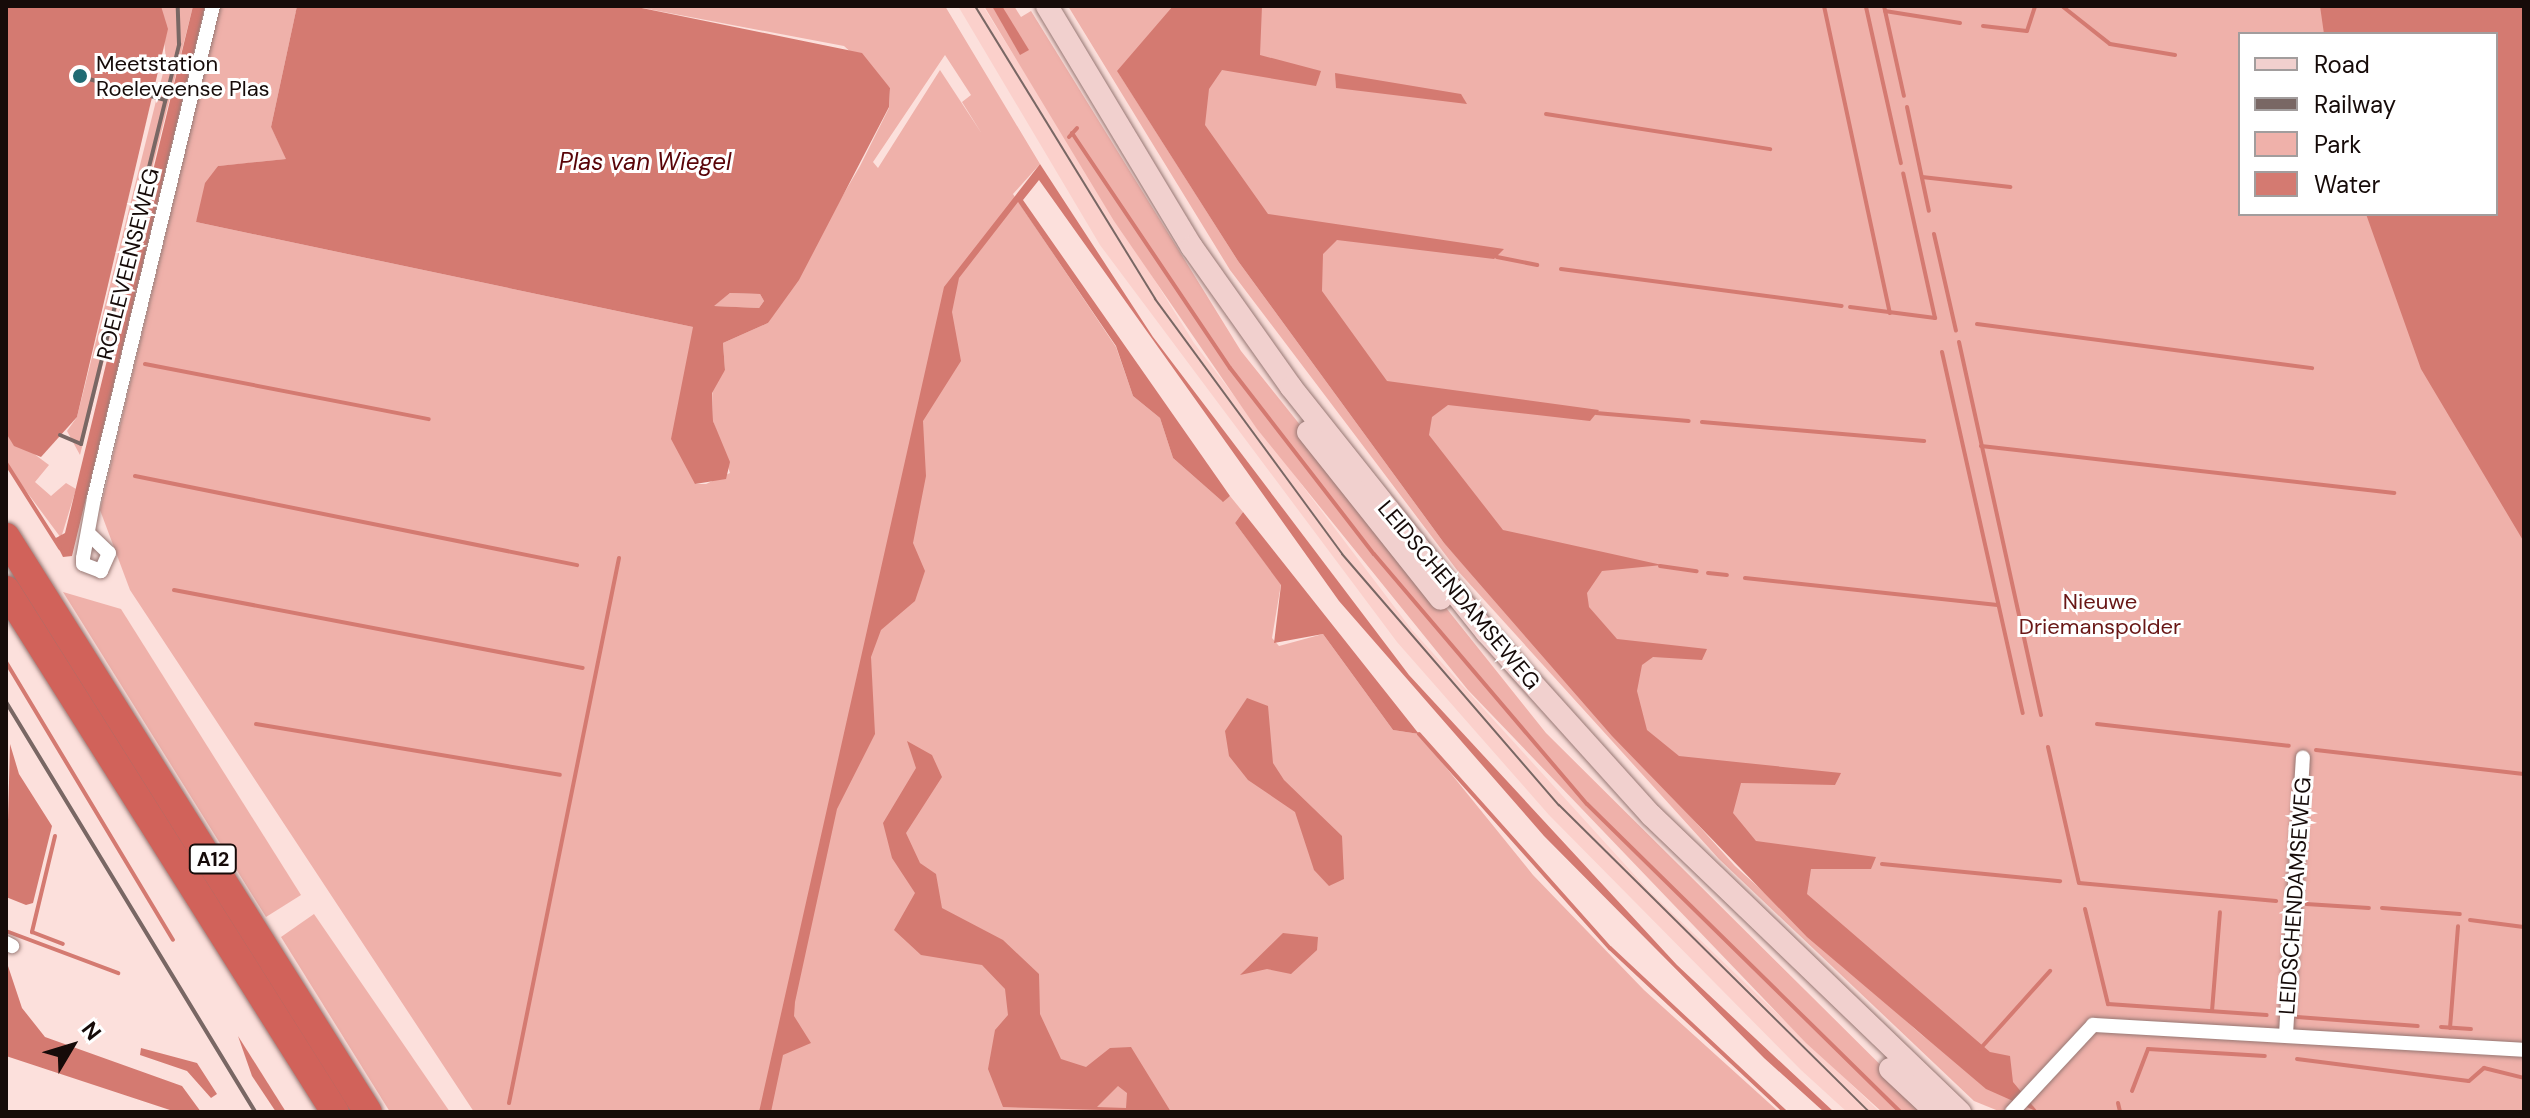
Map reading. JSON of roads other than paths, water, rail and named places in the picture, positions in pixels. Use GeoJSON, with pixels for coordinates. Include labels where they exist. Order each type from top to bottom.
{"type":"FeatureCollection","features":[{"type":"Feature","properties":{"kind":"highway","name":"A12"},"geometry":{"type":"LineString","coordinates":[[6,537],[368,1112]]}},
{"type":"Feature","properties":{"kind":"highway","name":"A12"},"geometry":{"type":"LineString","coordinates":[[6,590],[335,1112]]}},
{"type":"Feature","properties":{"kind":"main road","name":"LEIDSCHENDAMSEWEG"},"geometry":{"type":"LineString","coordinates":[[1031,6],[1234,332],[1421,576],[1632,813],[1936,1112]]}},
{"type":"Feature","properties":{"kind":"main road","name":"LEIDSCHENDAMSEWEG"},"geometry":{"type":"LineString","coordinates":[[1047,6],[1192,247],[1291,387],[1487,633],[1651,815],[1960,1112]]}},
{"type":"Feature","properties":{"kind":"street","name":"ROELEVEENSEWEG"},"geometry":{"type":"LineString","coordinates":[[88,533],[213,6]]}},
{"type":"Feature","properties":{"kind":"street","name":"LEIDSCHENDAMSEWEG"},"geometry":{"type":"LineString","coordinates":[[2286,1034],[2303,758]]}},
{"type":"Feature","properties":{"kind":"street","name":"LEIDSCHENDAMSEWEG"},"geometry":{"type":"LineString","coordinates":[[2014,1110],[2093,1025],[2524,1050]]}},
{"type":"Feature","properties":{"kind":"water"},"geometry":{"type":"Polygon","coordinates":[[[6,6],[161,6],[168,29],[77,417],[41,457],[14,446],[6,433],[6,6]]]}},
{"type":"Feature","properties":{"kind":"water"},"geometry":{"type":"Polygon","coordinates":[[[193,6],[205,6],[72,556],[63,557],[54,539],[65,533],[193,6]]]}},
{"type":"Feature","properties":{"kind":"water","name":"Plas van Wiegel"},"geometry":{"type":"Polygon","coordinates":[[[297,6],[632,6],[862,53],[890,88],[889,107],[799,280],[768,323],[723,343],[725,370],[712,393],[713,421],[730,462],[726,479],[695,484],[671,439],[693,327],[196,222],[205,183],[218,166],[286,159],[271,127],[297,6]],[[730,293],[714,306],[759,308],[764,301],[760,294],[730,293]]]}},
{"type":"Feature","properties":{"kind":"water"},"geometry":{"type":"Polygon","coordinates":[[[992,6],[1002,6],[1029,50],[1020,55],[992,6]]]}},
{"type":"Feature","properties":{"kind":"water"},"geometry":{"type":"Polygon","coordinates":[[[1173,6],[1262,6],[1260,55],[1321,71],[1316,86],[1222,70],[1209,89],[1205,125],[1268,214],[1504,249],[1494,259],[1337,240],[1323,254],[1322,291],[1387,381],[1599,410],[1590,421],[1448,405],[1432,417],[1429,435],[1503,530],[1662,565],[1602,571],[1587,593],[1589,607],[1617,639],[1707,649],[1702,660],[1653,657],[1642,665],[1637,691],[1647,730],[1679,756],[1841,773],[1835,785],[1741,783],[1733,813],[1756,841],[1876,857],[1871,869],[1811,869],[1807,894],[1990,1052],[2010,1056],[2013,1082],[2038,1112],[1986,1089],[1807,937],[1612,736],[1444,543],[1238,261],[1117,71],[1173,6]]]}},
{"type":"Feature","properties":{"kind":"water"},"geometry":{"type":"Polygon","coordinates":[[[2320,6],[2524,6],[2524,542],[2421,369],[2367,216],[2498,216],[2498,32],[2324,32],[2320,6]]]}},
{"type":"Feature","properties":{"kind":"water"},"geometry":{"type":"Polygon","coordinates":[[[1335,73],[1461,94],[1467,104],[1336,88],[1335,73]]]}},
{"type":"Feature","properties":{"kind":"water"},"geometry":{"type":"Polygon","coordinates":[[[1040,164],[1153,337],[1409,675],[1677,965],[1834,1112],[1824,1112],[1764,1058],[1544,836],[1339,601],[1039,180],[1023,200],[1230,496],[1223,502],[1173,458],[1160,418],[1133,396],[1116,346],[1018,202],[959,278],[952,312],[961,361],[923,421],[926,476],[913,543],[925,571],[915,601],[881,630],[871,657],[875,734],[837,809],[795,1002],[794,1016],[811,1043],[783,1055],[771,1112],[759,1112],[944,287],[1040,164]]]}},
{"type":"Feature","properties":{"kind":"water"},"geometry":{"type":"Polygon","coordinates":[[[1243,512],[1419,734],[1393,730],[1323,634],[1274,643],[1281,585],[1235,523],[1243,512]]]}},
{"type":"Feature","properties":{"kind":"water"},"geometry":{"type":"Polygon","coordinates":[[[1247,698],[1268,706],[1273,763],[1284,780],[1342,836],[1344,879],[1329,886],[1314,870],[1295,812],[1248,780],[1229,756],[1225,731],[1247,698]]]}},
{"type":"Feature","properties":{"kind":"water"},"geometry":{"type":"Polygon","coordinates":[[[907,741],[932,755],[942,777],[906,833],[920,863],[936,874],[942,908],[1003,940],[1039,974],[1040,1014],[1061,1059],[1086,1067],[1110,1048],[1131,1047],[1171,1112],[1003,1107],[988,1069],[995,1030],[1008,1015],[1005,989],[982,965],[921,955],[894,930],[915,893],[892,858],[883,823],[916,768],[907,741]],[[1118,1086],[1097,1107],[1126,1108],[1127,1093],[1118,1086]]]}},
{"type":"Feature","properties":{"kind":"water"},"geometry":{"type":"Polygon","coordinates":[[[10,744],[19,774],[52,826],[33,903],[26,905],[6,897],[10,744]]]}},
{"type":"Feature","properties":{"kind":"water"},"geometry":{"type":"Polygon","coordinates":[[[1283,933],[1318,937],[1317,950],[1291,974],[1267,969],[1240,975],[1283,933]]]}},
{"type":"Feature","properties":{"kind":"water"},"geometry":{"type":"Polygon","coordinates":[[[6,960],[22,1008],[45,1037],[182,1086],[201,1112],[176,1112],[6,1056],[6,960]]]}},
{"type":"Feature","properties":{"kind":"water"},"geometry":{"type":"Polygon","coordinates":[[[238,1036],[286,1112],[276,1112],[252,1076],[238,1036]]]}},
{"type":"Feature","properties":{"kind":"water"},"geometry":{"type":"Polygon","coordinates":[[[141,1048],[197,1063],[217,1094],[211,1098],[187,1071],[140,1055],[141,1048]]]}},
{"type":"Feature","properties":{"kind":"waterway"},"geometry":{"type":"LineString","coordinates":[[1824,6],[1890,313]]}},
{"type":"Feature","properties":{"kind":"waterway"},"geometry":{"type":"LineString","coordinates":[[1884,6],[1904,96]]}},
{"type":"Feature","properties":{"kind":"waterway"},"geometry":{"type":"LineString","coordinates":[[1983,26],[2027,31],[2035,6]]}},
{"type":"Feature","properties":{"kind":"waterway"},"geometry":{"type":"LineString","coordinates":[[2062,6],[2110,44],[2175,55]]}},
{"type":"Feature","properties":{"kind":"waterway"},"geometry":{"type":"LineString","coordinates":[[1866,7],[1901,163]]}},
{"type":"Feature","properties":{"kind":"waterway"},"geometry":{"type":"LineString","coordinates":[[1885,11],[1960,23]]}},
{"type":"Feature","properties":{"kind":"waterway"},"geometry":{"type":"LineString","coordinates":[[1907,107],[1929,211]]}},
{"type":"Feature","properties":{"kind":"waterway"},"geometry":{"type":"LineString","coordinates":[[1546,114],[1770,149]]}},
{"type":"Feature","properties":{"kind":"waterway"},"geometry":{"type":"LineString","coordinates":[[1069,137],[1077,128]]}},
{"type":"Feature","properties":{"kind":"waterway"},"geometry":{"type":"LineString","coordinates":[[1072,133],[1230,368],[1374,554],[1587,804],[1900,1112]]}},
{"type":"Feature","properties":{"kind":"waterway"},"geometry":{"type":"LineString","coordinates":[[1850,307],[1935,318],[1903,173]]}},
{"type":"Feature","properties":{"kind":"waterway"},"geometry":{"type":"LineString","coordinates":[[1922,177],[2010,187]]}},
{"type":"Feature","properties":{"kind":"waterway"},"geometry":{"type":"LineString","coordinates":[[1934,234],[1956,331]]}},
{"type":"Feature","properties":{"kind":"waterway"},"geometry":{"type":"LineString","coordinates":[[1497,257],[1537,265]]}},
{"type":"Feature","properties":{"kind":"waterway"},"geometry":{"type":"LineString","coordinates":[[1561,269],[1842,306]]}},
{"type":"Feature","properties":{"kind":"waterway"},"geometry":{"type":"LineString","coordinates":[[1977,324],[2312,368]]}},
{"type":"Feature","properties":{"kind":"waterway"},"geometry":{"type":"LineString","coordinates":[[1959,342],[2041,715]]}},
{"type":"Feature","properties":{"kind":"waterway"},"geometry":{"type":"LineString","coordinates":[[1942,352],[2023,713]]}},
{"type":"Feature","properties":{"kind":"waterway"},"geometry":{"type":"LineString","coordinates":[[145,364],[429,419]]}},
{"type":"Feature","properties":{"kind":"waterway"},"geometry":{"type":"LineString","coordinates":[[1596,413],[1689,421]]}},
{"type":"Feature","properties":{"kind":"waterway"},"geometry":{"type":"LineString","coordinates":[[1702,422],[1924,441]]}},
{"type":"Feature","properties":{"kind":"waterway"},"geometry":{"type":"LineString","coordinates":[[1981,446],[2394,493]]}},
{"type":"Feature","properties":{"kind":"waterway"},"geometry":{"type":"LineString","coordinates":[[6,463],[60,548]]}},
{"type":"Feature","properties":{"kind":"waterway"},"geometry":{"type":"LineString","coordinates":[[135,476],[577,565]]}},
{"type":"Feature","properties":{"kind":"waterway"},"geometry":{"type":"LineString","coordinates":[[509,1103],[619,558]]}},
{"type":"Feature","properties":{"kind":"waterway"},"geometry":{"type":"LineString","coordinates":[[1660,566],[1697,571]]}},
{"type":"Feature","properties":{"kind":"waterway"},"geometry":{"type":"LineString","coordinates":[[1708,573],[1727,575]]}},
{"type":"Feature","properties":{"kind":"waterway"},"geometry":{"type":"LineString","coordinates":[[1745,578],[1998,605]]}},
{"type":"Feature","properties":{"kind":"waterway"},"geometry":{"type":"LineString","coordinates":[[174,590],[583,668]]}},
{"type":"Feature","properties":{"kind":"waterway"},"geometry":{"type":"LineString","coordinates":[[6,662],[173,940]]}},
{"type":"Feature","properties":{"kind":"waterway"},"geometry":{"type":"LineString","coordinates":[[256,724],[560,775]]}},
{"type":"Feature","properties":{"kind":"waterway"},"geometry":{"type":"LineString","coordinates":[[2097,724],[2289,746]]}},
{"type":"Feature","properties":{"kind":"waterway"},"geometry":{"type":"LineString","coordinates":[[1419,734],[1610,948],[1785,1112]]}},
{"type":"Feature","properties":{"kind":"waterway"},"geometry":{"type":"LineString","coordinates":[[2048,747],[2079,883],[2276,901]]}},
{"type":"Feature","properties":{"kind":"waterway"},"geometry":{"type":"LineString","coordinates":[[2316,750],[2524,774]]}},
{"type":"Feature","properties":{"kind":"waterway"},"geometry":{"type":"LineString","coordinates":[[55,836],[32,932],[63,944]]}},
{"type":"Feature","properties":{"kind":"waterway"},"geometry":{"type":"LineString","coordinates":[[1882,864],[2060,881]]}},
{"type":"Feature","properties":{"kind":"waterway"},"geometry":{"type":"LineString","coordinates":[[2306,904],[2369,908]]}},
{"type":"Feature","properties":{"kind":"waterway"},"geometry":{"type":"LineString","coordinates":[[2382,908],[2460,914]]}},
{"type":"Feature","properties":{"kind":"waterway"},"geometry":{"type":"LineString","coordinates":[[2085,909],[2108,1004],[2267,1015]]}},
{"type":"Feature","properties":{"kind":"waterway"},"geometry":{"type":"LineString","coordinates":[[2212,1011],[2220,912]]}},
{"type":"Feature","properties":{"kind":"waterway"},"geometry":{"type":"LineString","coordinates":[[2470,920],[2524,927]]}},
{"type":"Feature","properties":{"kind":"waterway"},"geometry":{"type":"LineString","coordinates":[[2450,1028],[2458,926]]}},
{"type":"Feature","properties":{"kind":"waterway"},"geometry":{"type":"LineString","coordinates":[[6,931],[118,973]]}},
{"type":"Feature","properties":{"kind":"waterway"},"geometry":{"type":"LineString","coordinates":[[1980,1049],[2050,971]]}},
{"type":"Feature","properties":{"kind":"waterway"},"geometry":{"type":"LineString","coordinates":[[2297,1017],[2418,1026]]}},
{"type":"Feature","properties":{"kind":"waterway"},"geometry":{"type":"LineString","coordinates":[[2441,1027],[2471,1029]]}},
{"type":"Feature","properties":{"kind":"waterway"},"geometry":{"type":"LineString","coordinates":[[2132,1091],[2148,1049],[2265,1056]]}},
{"type":"Feature","properties":{"kind":"waterway"},"geometry":{"type":"LineString","coordinates":[[2297,1059],[2469,1081],[2484,1068],[2524,1078]]}},
{"type":"Feature","properties":{"kind":"waterway"},"geometry":{"type":"LineString","coordinates":[[2118,1103],[2120,1112]]}},
{"type":"Feature","properties":{"kind":"tram line"},"geometry":{"type":"LineString","coordinates":[[975,6],[1155,299],[1342,554],[1559,805],[1869,1112]]}},
{"type":"Feature","properties":{"kind":"railway"},"geometry":{"type":"LineString","coordinates":[[60,435],[81,444],[179,44],[178,6]]}},
{"type":"Feature","properties":{"kind":"railway"},"geometry":{"type":"LineString","coordinates":[[89,79],[165,100]]}},
{"type":"Feature","properties":{"kind":"railway"},"geometry":{"type":"LineString","coordinates":[[6,702],[255,1112]]}},
{"type":"Feature","properties":{"kind":"place","name":"Meetstation Roeleveense Plas"},"geometry":{"type":"Point","coordinates":[80,76]}},
{"type":"Feature","properties":{"kind":"park label","name":"Nieuwe Driemanspolder"},"geometry":{"type":"Point","coordinates":[2100,614]}}]}
